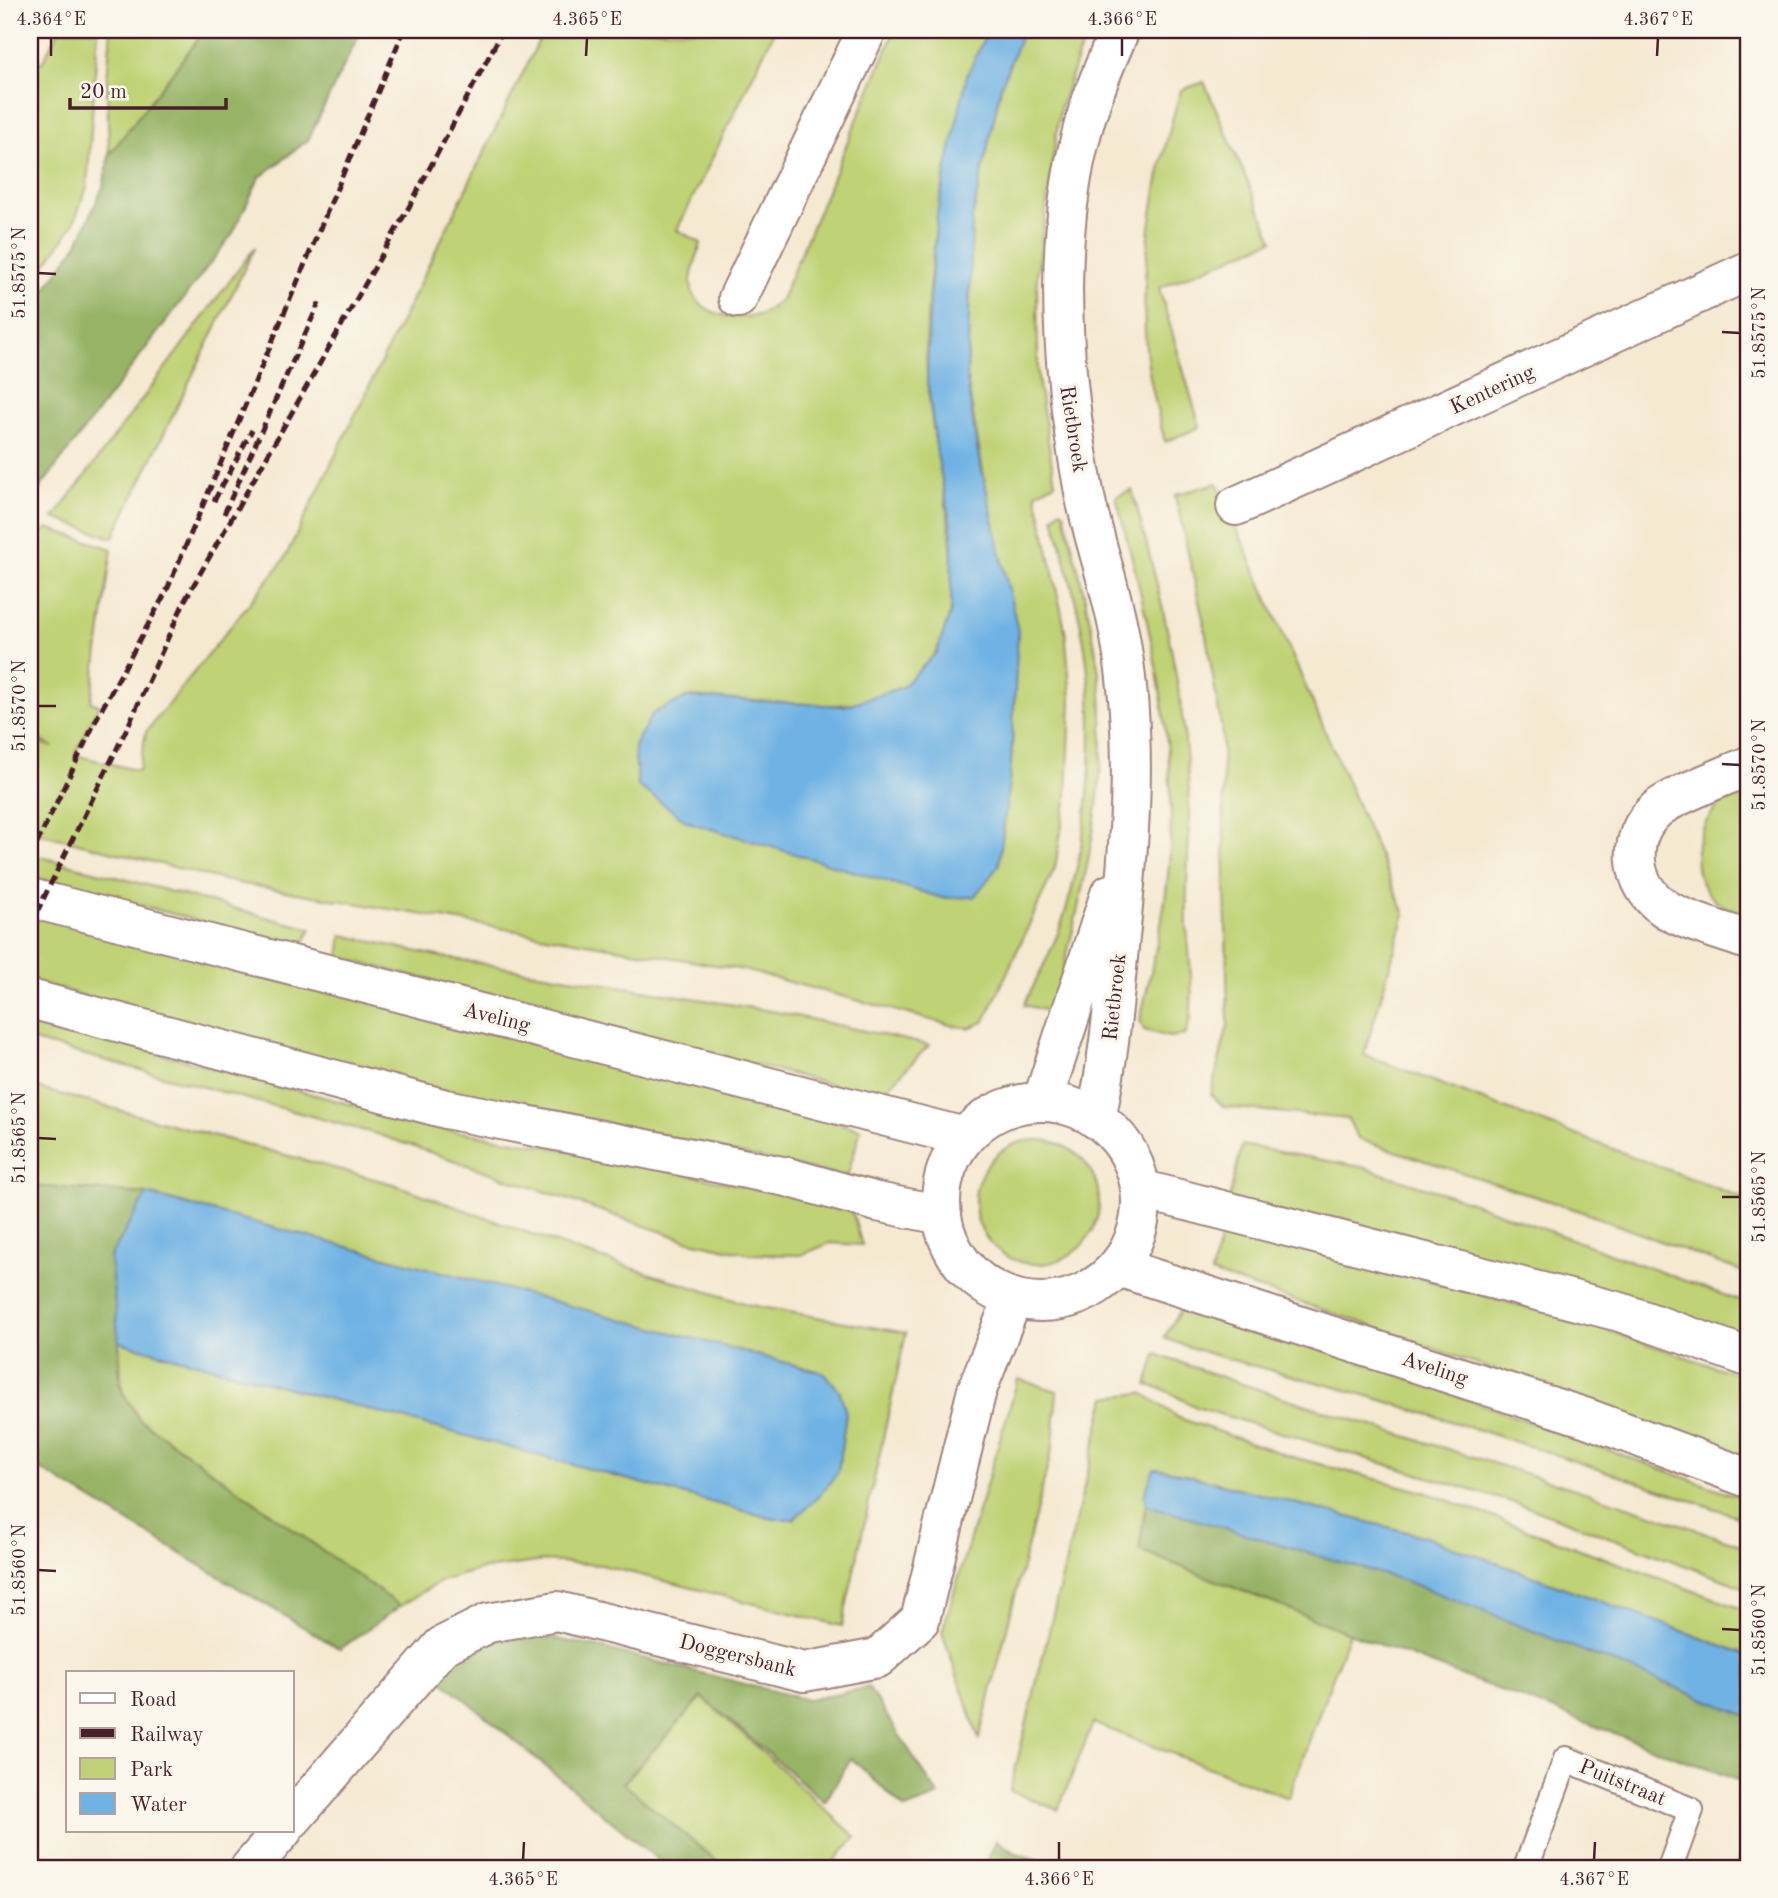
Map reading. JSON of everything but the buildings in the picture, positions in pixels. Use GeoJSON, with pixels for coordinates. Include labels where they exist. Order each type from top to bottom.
{"type":"FeatureCollection","features":[{"type":"Feature","properties":{"kind":"main road"},"geometry":{"type":"LineString","coordinates":[[738,298],[867,30]]}},
{"type":"Feature","properties":{"kind":"main road","name":"Rietbroek"},"geometry":{"type":"LineString","coordinates":[[1096,1119],[1110,1046],[1131,832],[1129,723],[1121,643],[1085,495],[1066,384],[1063,295],[1069,208],[1083,129],[1120,30]]}},
{"type":"Feature","properties":{"kind":"main road","name":"Kentering"},"geometry":{"type":"LineString","coordinates":[[1236,506],[1748,271]]}},
{"type":"Feature","properties":{"kind":"main road"},"geometry":{"type":"LineString","coordinates":[[1748,766],[1657,808],[1641,828],[1635,847],[1635,866],[1644,886],[1663,908],[1748,940]]}},
{"type":"Feature","properties":{"kind":"main road","name":"Rietbroek"},"geometry":{"type":"LineString","coordinates":[[1042,1102],[1131,832]]}},
{"type":"Feature","properties":{"kind":"main road","name":"Aveling"},"geometry":{"type":"LineString","coordinates":[[30,898],[965,1138]]}},
{"type":"Feature","properties":{"kind":"main road"},"geometry":{"type":"LineString","coordinates":[[30,999],[446,1109],[787,1177],[942,1215]]}},
{"type":"Feature","properties":{"kind":"main road"},"geometry":{"type":"LineString","coordinates":[[1028,1102],[1067,1105],[1096,1119],[1126,1148],[1140,1189],[1139,1223],[1118,1267],[1094,1286],[1069,1298],[1041,1302],[1013,1298],[989,1288],[969,1272],[954,1251],[942,1215],[945,1174],[965,1138],[996,1113],[1028,1102]]}},
{"type":"Feature","properties":{"kind":"main road"},"geometry":{"type":"LineString","coordinates":[[1140,1189],[1620,1312],[1748,1357]]}},
{"type":"Feature","properties":{"kind":"main road","name":"Aveling"},"geometry":{"type":"LineString","coordinates":[[1118,1267],[1587,1418],[1748,1478]]}},
{"type":"Feature","properties":{"kind":"main road","name":"Doggersbank"},"geometry":{"type":"LineString","coordinates":[[294,1817],[442,1646],[488,1623],[556,1611],[804,1672],[878,1658],[920,1620],[976,1390],[1013,1298]]}},
{"type":"Feature","properties":{"kind":"main road"},"geometry":{"type":"LineString","coordinates":[[250,1868],[281,1832]]}},
{"type":"Feature","properties":{"kind":"lane","name":"Puitstraat"},"geometry":{"type":"LineString","coordinates":[[1526,1868],[1566,1759],[1691,1810],[1670,1868]]}},
{"type":"Feature","properties":{"kind":"green space"},"geometry":{"type":"Polygon","coordinates":[[[59,30],[98,30],[87,187],[73,225],[30,287],[30,57],[42,63],[59,30]]]}},
{"type":"Feature","properties":{"kind":"green space"},"geometry":{"type":"Polygon","coordinates":[[[111,30],[205,30],[109,155],[107,80],[111,30]]]}},
{"type":"Feature","properties":{"kind":"green space"},"geometry":{"type":"Polygon","coordinates":[[[205,30],[361,30],[308,140],[259,178],[233,233],[30,501],[30,311],[78,243],[103,187],[109,155],[205,30]]]}},
{"type":"Feature","properties":{"kind":"green space"},"geometry":{"type":"Polygon","coordinates":[[[544,30],[775,30],[677,230],[701,243],[691,280],[692,291],[697,300],[705,307],[726,316],[748,317],[767,311],[781,300],[895,30],[988,30],[970,72],[959,116],[941,203],[929,290],[927,377],[951,550],[951,608],[946,631],[935,653],[920,672],[902,687],[880,697],[855,702],[798,706],[688,697],[942,898],[989,505],[967,379],[972,218],[1001,86],[1023,30],[1087,30],[1060,108],[1037,275],[1038,379],[1055,483],[1036,493],[1065,629],[1071,700],[1067,795],[1055,868],[985,1021],[969,1028],[744,970],[232,882],[30,831],[30,739],[53,747],[30,735],[30,551],[47,528],[112,549],[91,702],[99,705],[75,755],[139,771],[146,732],[284,560],[544,30]]]}},
{"type":"Feature","properties":{"kind":"green space"},"geometry":{"type":"Polygon","coordinates":[[[1204,82],[1273,240],[1159,288],[1200,427],[1165,442],[1147,360],[1144,301],[1148,240],[1158,179],[1181,90],[1204,82]]]}},
{"type":"Feature","properties":{"kind":"green space"},"geometry":{"type":"Polygon","coordinates":[[[255,247],[113,538],[54,518],[255,247]]]}},
{"type":"Feature","properties":{"kind":"green space"},"geometry":{"type":"Polygon","coordinates":[[[1217,483],[1405,914],[1364,1055],[1748,1200],[1748,1274],[1580,1211],[1358,1139],[1348,1119],[1224,1107],[1211,1094],[1228,1025],[1222,731],[1204,623],[1175,495],[1217,483]]]}},
{"type":"Feature","properties":{"kind":"green space"},"geometry":{"type":"Polygon","coordinates":[[[1132,490],[1168,631],[1188,776],[1187,906],[1191,1011],[1185,1035],[1169,1037],[1144,1030],[1140,1020],[1165,900],[1171,798],[1168,747],[1152,646],[1116,497],[1132,490]]]}},
{"type":"Feature","properties":{"kind":"green space"},"geometry":{"type":"Polygon","coordinates":[[[1060,510],[1064,512],[1084,593],[1099,674],[1102,717],[1101,759],[1091,844],[1053,1012],[1024,1005],[1054,943],[1071,892],[1084,828],[1091,727],[1084,645],[1054,517],[1060,510]]]}},
{"type":"Feature","properties":{"kind":"green space"},"geometry":{"type":"Polygon","coordinates":[[[1748,790],[1748,914],[1722,905],[1710,895],[1702,884],[1696,857],[1698,843],[1710,816],[1722,803],[1748,790]]]}},
{"type":"Feature","properties":{"kind":"green space"},"geometry":{"type":"Polygon","coordinates":[[[30,854],[311,929],[301,948],[30,876],[30,854]]]}},
{"type":"Feature","properties":{"kind":"green space"},"geometry":{"type":"Polygon","coordinates":[[[30,913],[861,1129],[847,1177],[438,1090],[30,981],[30,913]]]}},
{"type":"Feature","properties":{"kind":"green space"},"geometry":{"type":"Polygon","coordinates":[[[342,935],[442,957],[777,1012],[929,1045],[879,1097],[339,957],[342,935]]]}},
{"type":"Feature","properties":{"kind":"green space"},"geometry":{"type":"Polygon","coordinates":[[[30,1019],[443,1129],[574,1151],[851,1208],[862,1245],[830,1243],[801,1255],[750,1254],[686,1240],[377,1134],[30,1040],[30,1019]]]}},
{"type":"Feature","properties":{"kind":"green space"},"geometry":{"type":"Polygon","coordinates":[[[30,1086],[393,1184],[581,1252],[750,1305],[906,1333],[842,1626],[601,1565],[544,1561],[478,1570],[441,1581],[400,1606],[139,1419],[122,1391],[119,1342],[774,1519],[840,1392],[824,1373],[147,1194],[30,1186],[30,1086]]]}},
{"type":"Feature","properties":{"kind":"green space"},"geometry":{"type":"Polygon","coordinates":[[[1037,1140],[1061,1145],[1081,1158],[1094,1178],[1099,1202],[1094,1226],[1081,1246],[1061,1259],[1037,1264],[1013,1259],[993,1246],[980,1226],[975,1202],[980,1178],[993,1158],[1013,1145],[1037,1140]]]}},
{"type":"Feature","properties":{"kind":"green space"},"geometry":{"type":"Polygon","coordinates":[[[1242,1145],[1361,1167],[1465,1200],[1748,1304],[1748,1340],[1229,1199],[1242,1145]]]}},
{"type":"Feature","properties":{"kind":"green space"},"geometry":{"type":"Polygon","coordinates":[[[30,1186],[147,1194],[110,1257],[119,1342],[119,1379],[122,1391],[139,1419],[400,1606],[340,1649],[30,1463],[30,1186]]]}},
{"type":"Feature","properties":{"kind":"green space"},"geometry":{"type":"Polygon","coordinates":[[[1224,1226],[1583,1322],[1748,1378],[1748,1461],[1360,1322],[1211,1273],[1224,1226]]]}},
{"type":"Feature","properties":{"kind":"green space"},"geometry":{"type":"Polygon","coordinates":[[[1184,1304],[1377,1367],[1748,1500],[1748,1520],[1464,1425],[1214,1355],[1164,1338],[1184,1304]]]}},
{"type":"Feature","properties":{"kind":"green space"},"geometry":{"type":"Polygon","coordinates":[[[1156,1354],[1304,1404],[1601,1497],[1748,1548],[1748,1589],[1534,1509],[1196,1407],[1163,1389],[1147,1385],[1156,1354]]]}},
{"type":"Feature","properties":{"kind":"green space"},"geometry":{"type":"Polygon","coordinates":[[[1018,1379],[1057,1391],[1053,1445],[979,1739],[942,1632],[1018,1379]]]}},
{"type":"Feature","properties":{"kind":"green space"},"geometry":{"type":"Polygon","coordinates":[[[1143,1393],[1179,1418],[1289,1456],[1428,1493],[1748,1611],[1748,1655],[1426,1537],[1167,1470],[1154,1469],[1146,1499],[1139,1550],[1349,1633],[1288,1798],[1093,1723],[1058,1810],[1010,1791],[1106,1397],[1143,1393]]]}},
{"type":"Feature","properties":{"kind":"green space"},"geometry":{"type":"Polygon","coordinates":[[[1146,1505],[1409,1582],[1748,1716],[1748,1784],[1349,1633],[1139,1550],[1146,1505]]]}},
{"type":"Feature","properties":{"kind":"green space"},"geometry":{"type":"Polygon","coordinates":[[[540,1636],[603,1648],[808,1700],[868,1687],[939,1796],[905,1809],[851,1758],[825,1802],[702,1697],[623,1783],[725,1868],[668,1868],[432,1672],[477,1643],[540,1636]]]}},
{"type":"Feature","properties":{"kind":"green space"},"geometry":{"type":"Polygon","coordinates":[[[702,1697],[856,1837],[828,1868],[716,1868],[623,1784],[702,1697]]]}},
{"type":"Feature","properties":{"kind":"green space"},"geometry":{"type":"Polygon","coordinates":[[[1748,1835],[1748,1868],[1736,1868],[1748,1835]]]}},
{"type":"Feature","properties":{"kind":"green space"},"geometry":{"type":"Polygon","coordinates":[[[996,1840],[1016,1853],[1062,1868],[984,1868],[996,1840]]]}},
{"type":"Feature","properties":{"kind":"water"},"geometry":{"type":"Polygon","coordinates":[[[988,30],[1023,30],[1001,86],[972,218],[967,379],[976,443],[1018,631],[1011,766],[999,865],[974,897],[942,898],[688,822],[638,786],[634,746],[653,713],[688,697],[844,706],[902,687],[937,652],[951,610],[952,531],[937,454],[927,376],[930,294],[937,213],[967,75],[988,30]]]}},
{"type":"Feature","properties":{"kind":"water"},"geometry":{"type":"Polygon","coordinates":[[[147,1194],[825,1373],[840,1392],[846,1413],[838,1472],[820,1495],[794,1519],[774,1519],[119,1342],[110,1257],[147,1194]]]}},
{"type":"Feature","properties":{"kind":"water"},"geometry":{"type":"Polygon","coordinates":[[[1154,1469],[1167,1470],[1426,1537],[1748,1655],[1748,1716],[1409,1582],[1146,1505],[1144,1495],[1154,1469]]]}},
{"type":"Feature","properties":{"kind":"railway"},"geometry":{"type":"LineString","coordinates":[[30,858],[99,714],[167,590],[404,30]]}},
{"type":"Feature","properties":{"kind":"railway"},"geometry":{"type":"LineString","coordinates":[[30,926],[130,722],[185,600],[409,207],[503,30]]}},
{"type":"Feature","properties":{"kind":"railway"},"geometry":{"type":"LineString","coordinates":[[224,514],[319,303]]}},
{"type":"Feature","properties":{"kind":"railway"},"geometry":{"type":"LineString","coordinates":[[214,501],[252,430]]}}]}
